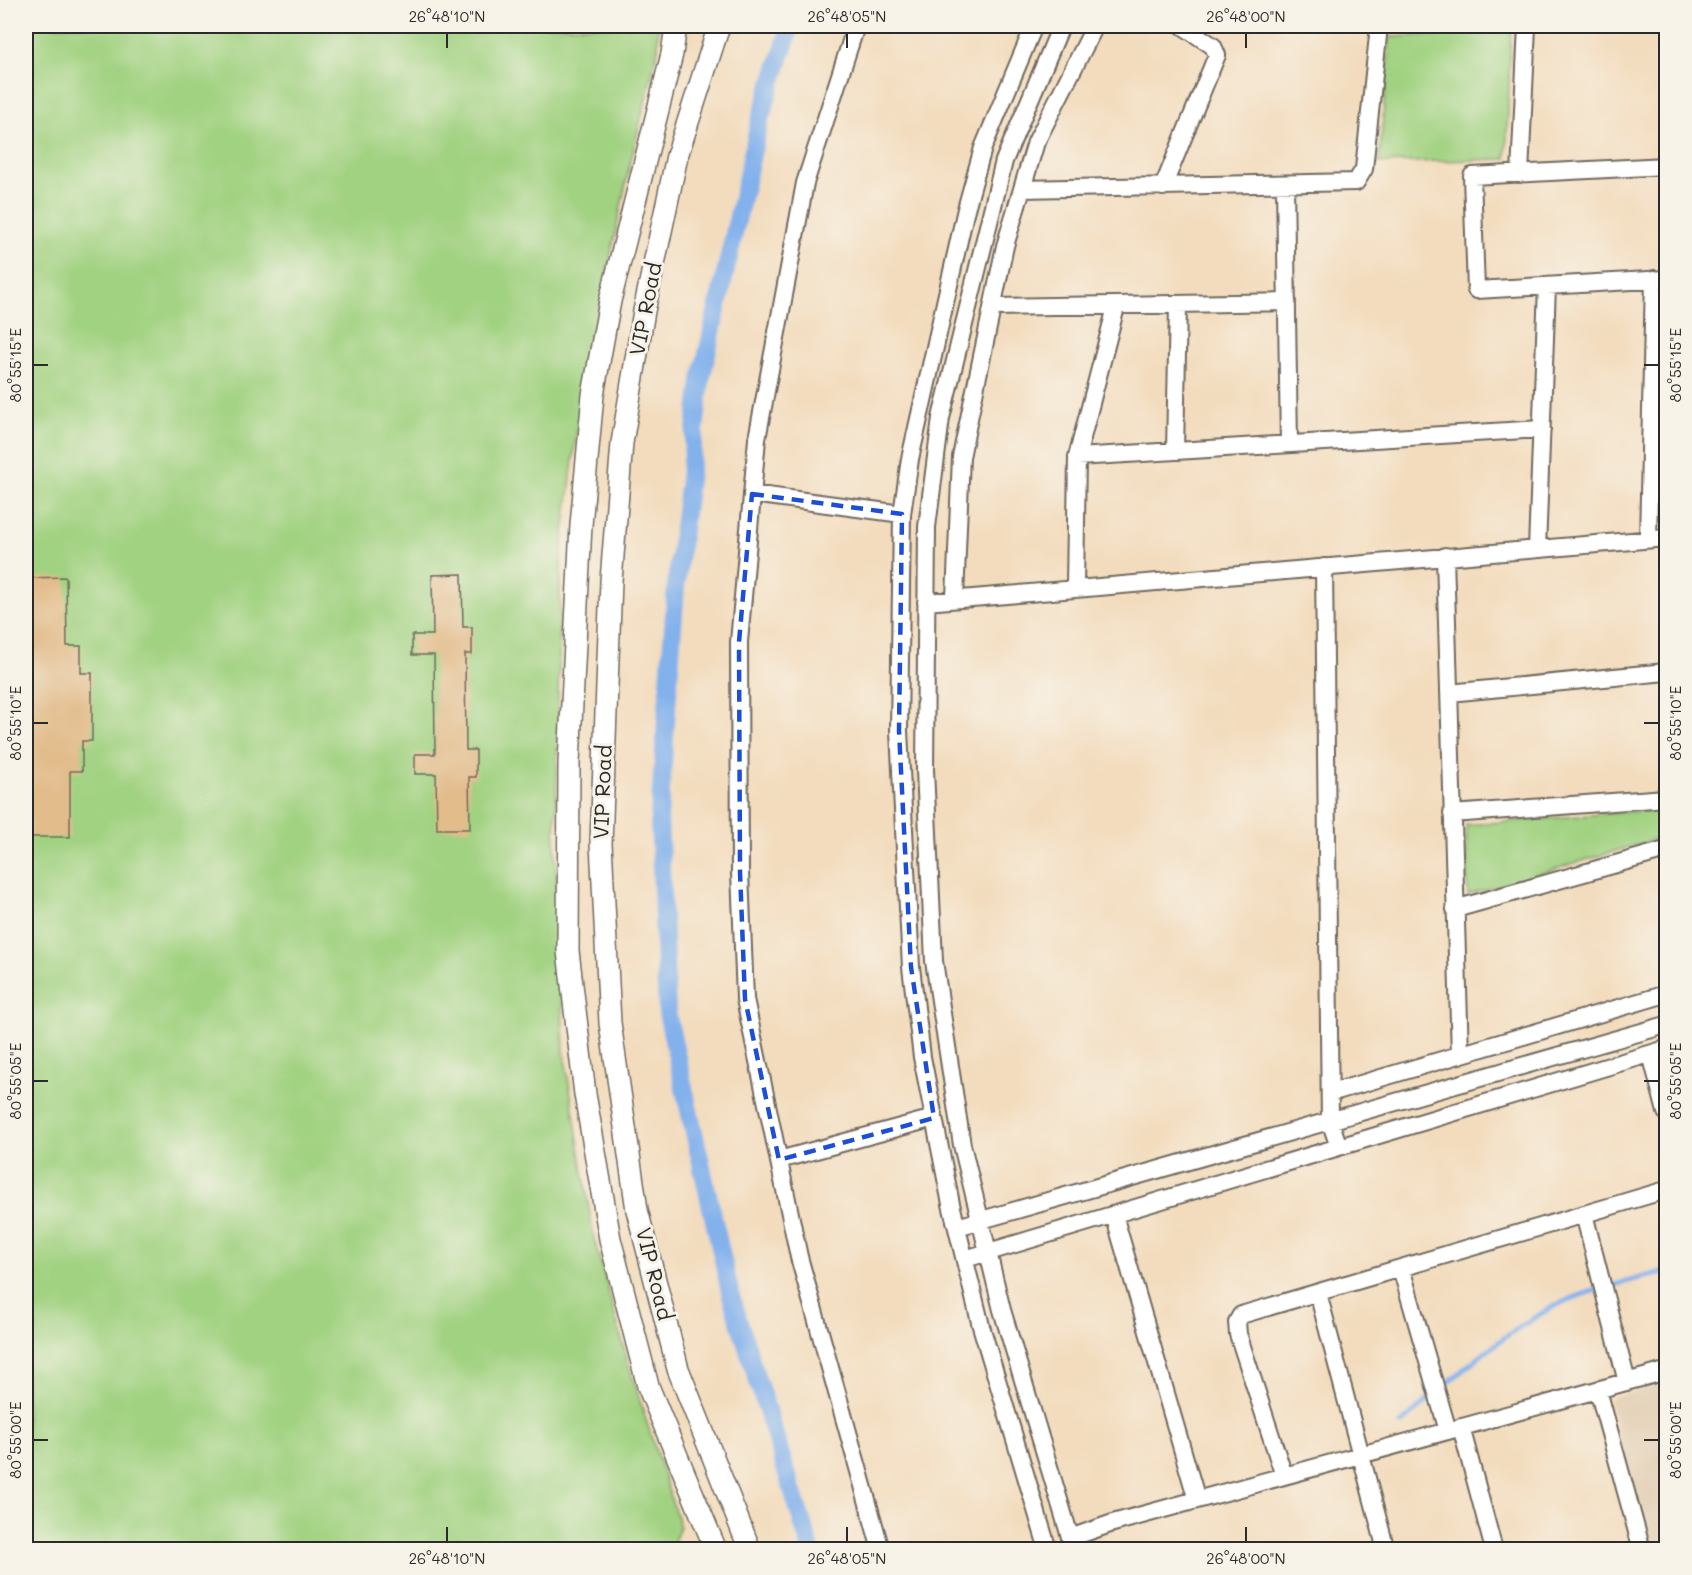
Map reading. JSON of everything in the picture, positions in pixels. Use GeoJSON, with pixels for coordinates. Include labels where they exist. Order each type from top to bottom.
{"type":"FeatureCollection","features":[{"type":"Feature","properties":{"kind":"main road","name":"VIP Road"},"geometry":{"type":"LineString","coordinates":[[676,26],[672,54],[610,301],[594,395],[581,525],[569,763],[568,951],[585,1094],[610,1239],[648,1386],[716,1550]]}},
{"type":"Feature","properties":{"kind":"main road","name":"VIP Road"},"geometry":{"type":"LineString","coordinates":[[719,26],[677,156],[644,311],[622,443],[611,581],[601,843],[610,1023],[637,1210],[678,1369],[750,1550]]}},
{"type":"Feature","properties":{"kind":"street"},"geometry":{"type":"LineString","coordinates":[[856,26],[805,183],[757,439],[739,642],[740,872],[745,999],[799,1257],[881,1550]]}},
{"type":"Feature","properties":{"kind":"street"},"geometry":{"type":"LineString","coordinates":[[1034,26],[983,148],[966,209],[910,459],[902,514],[898,731],[911,967],[922,1058],[957,1227],[984,1337],[1048,1550]]}},
{"type":"Feature","properties":{"kind":"street"},"geometry":{"type":"LineString","coordinates":[[1061,26],[1004,161],[941,418],[927,527],[925,770],[934,961],[962,1145],[1002,1310],[1072,1544],[1113,1523],[1666,1371]]}},
{"type":"Feature","properties":{"kind":"street"},"geometry":{"type":"LineString","coordinates":[[955,598],[961,457],[1005,246],[1036,142],[1095,26]]}},
{"type":"Feature","properties":{"kind":"street"},"geometry":{"type":"LineString","coordinates":[[1163,187],[1217,55],[1213,46],[1183,26]]}},
{"type":"Feature","properties":{"kind":"street"},"geometry":{"type":"LineString","coordinates":[[1022,189],[1356,182],[1364,169],[1379,26]]}},
{"type":"Feature","properties":{"kind":"street"},"geometry":{"type":"LineString","coordinates":[[1520,174],[1527,26]]}},
{"type":"Feature","properties":{"kind":"street"},"geometry":{"type":"LineString","coordinates":[[1648,539],[1660,279],[1476,290],[1472,176],[1666,166]]}},
{"type":"Feature","properties":{"kind":"street"},"geometry":{"type":"LineString","coordinates":[[1285,184],[1289,444]]}},
{"type":"Feature","properties":{"kind":"street"},"geometry":{"type":"LineString","coordinates":[[1537,549],[1547,286]]}},
{"type":"Feature","properties":{"kind":"street"},"geometry":{"type":"LineString","coordinates":[[993,307],[1116,307],[1287,302]]}},
{"type":"Feature","properties":{"kind":"street"},"geometry":{"type":"LineString","coordinates":[[1175,451],[1178,305]]}},
{"type":"Feature","properties":{"kind":"street"},"geometry":{"type":"LineString","coordinates":[[1075,587],[1077,457],[1116,307]]}},
{"type":"Feature","properties":{"kind":"street"},"geometry":{"type":"LineString","coordinates":[[1077,457],[1542,429]]}},
{"type":"Feature","properties":{"kind":"street"},"geometry":{"type":"LineString","coordinates":[[752,495],[902,514]]}},
{"type":"Feature","properties":{"kind":"street"},"geometry":{"type":"LineString","coordinates":[[926,602],[1075,587],[1666,538]]}},
{"type":"Feature","properties":{"kind":"street"},"geometry":{"type":"LineString","coordinates":[[1444,556],[1460,1055]]}},
{"type":"Feature","properties":{"kind":"street"},"geometry":{"type":"LineString","coordinates":[[1324,567],[1329,1121],[1339,1147]]}},
{"type":"Feature","properties":{"kind":"street"},"geometry":{"type":"LineString","coordinates":[[1449,693],[1666,672]]}},
{"type":"Feature","properties":{"kind":"street"},"geometry":{"type":"LineString","coordinates":[[1452,814],[1666,798]]}},
{"type":"Feature","properties":{"kind":"street"},"geometry":{"type":"LineString","coordinates":[[1455,909],[1666,850]]}},
{"type":"Feature","properties":{"kind":"street"},"geometry":{"type":"LineString","coordinates":[[1330,1093],[1666,994]]}},
{"type":"Feature","properties":{"kind":"street"},"geometry":{"type":"LineString","coordinates":[[957,1227],[1666,1025]]}},
{"type":"Feature","properties":{"kind":"street"},"geometry":{"type":"LineString","coordinates":[[965,1260],[1659,1052],[1666,1112]]}},
{"type":"Feature","properties":{"kind":"street"},"geometry":{"type":"LineString","coordinates":[[779,1160],[934,1118]]}},
{"type":"Feature","properties":{"kind":"street"},"geometry":{"type":"LineString","coordinates":[[1284,1476],[1238,1334],[1237,1322],[1241,1315],[1666,1190]]}},
{"type":"Feature","properties":{"kind":"street"},"geometry":{"type":"LineString","coordinates":[[1584,1214],[1627,1382]]}},
{"type":"Feature","properties":{"kind":"street"},"geometry":{"type":"LineString","coordinates":[[1114,1215],[1197,1500]]}},
{"type":"Feature","properties":{"kind":"street"},"geometry":{"type":"LineString","coordinates":[[1401,1268],[1440,1405],[1454,1429],[1494,1550]]}},
{"type":"Feature","properties":{"kind":"street"},"geometry":{"type":"LineString","coordinates":[[1318,1293],[1386,1550]]}},
{"type":"Feature","properties":{"kind":"street"},"geometry":{"type":"LineString","coordinates":[[1598,1390],[1642,1550]]}},
{"type":"Feature","properties":{"kind":"highlighted area"},"geometry":{"type":"Polygon","coordinates":[[[752,494],[902,514],[899,731],[911,967],[934,1118],[779,1160],[745,999],[740,872],[739,642],[752,494]]]}},
{"type":"Feature","properties":{"kind":"shaded area"},"geometry":{"type":"Polygon","coordinates":[[[1666,1383],[1666,1549],[1650,1549],[1609,1399],[1666,1383]]]}},
{"type":"Feature","properties":{"kind":"green space"},"geometry":{"type":"Polygon","coordinates":[[[26,26],[658,26],[658,49],[630,164],[581,394],[561,558],[555,846],[564,1053],[594,1239],[628,1363],[680,1527],[671,1549],[26,1550],[26,26]]]}},
{"type":"Feature","properties":{"kind":"green space"},"geometry":{"type":"Polygon","coordinates":[[[1511,31],[1506,159],[1379,163],[1390,37],[1511,31]]]}},
{"type":"Feature","properties":{"kind":"green space"},"geometry":{"type":"Polygon","coordinates":[[[1666,809],[1666,836],[1468,895],[1466,825],[1666,809]]]}},
{"type":"Feature","properties":{"kind":"building"},"geometry":{"type":"Polygon","coordinates":[[[462,574],[463,627],[472,627],[472,654],[465,654],[466,750],[476,750],[476,777],[469,777],[470,829],[437,829],[436,774],[415,774],[415,754],[435,754],[434,655],[412,655],[412,635],[433,635],[432,575],[462,574]]]}},
{"type":"Feature","properties":{"kind":"building"},"geometry":{"type":"Polygon","coordinates":[[[66,577],[67,646],[81,646],[81,673],[92,673],[92,741],[82,741],[82,771],[70,771],[70,837],[26,837],[26,578],[66,577]]]}},
{"type":"Feature","properties":{"kind":"waterway"},"geometry":{"type":"LineString","coordinates":[[791,26],[760,119],[701,380],[676,586],[659,817],[667,1013],[731,1296],[811,1550]]}},
{"type":"Feature","properties":{"kind":"waterway"},"geometry":{"type":"LineString","coordinates":[[1401,1424],[1490,1348],[1549,1309],[1591,1292],[1666,1271]]}}]}
